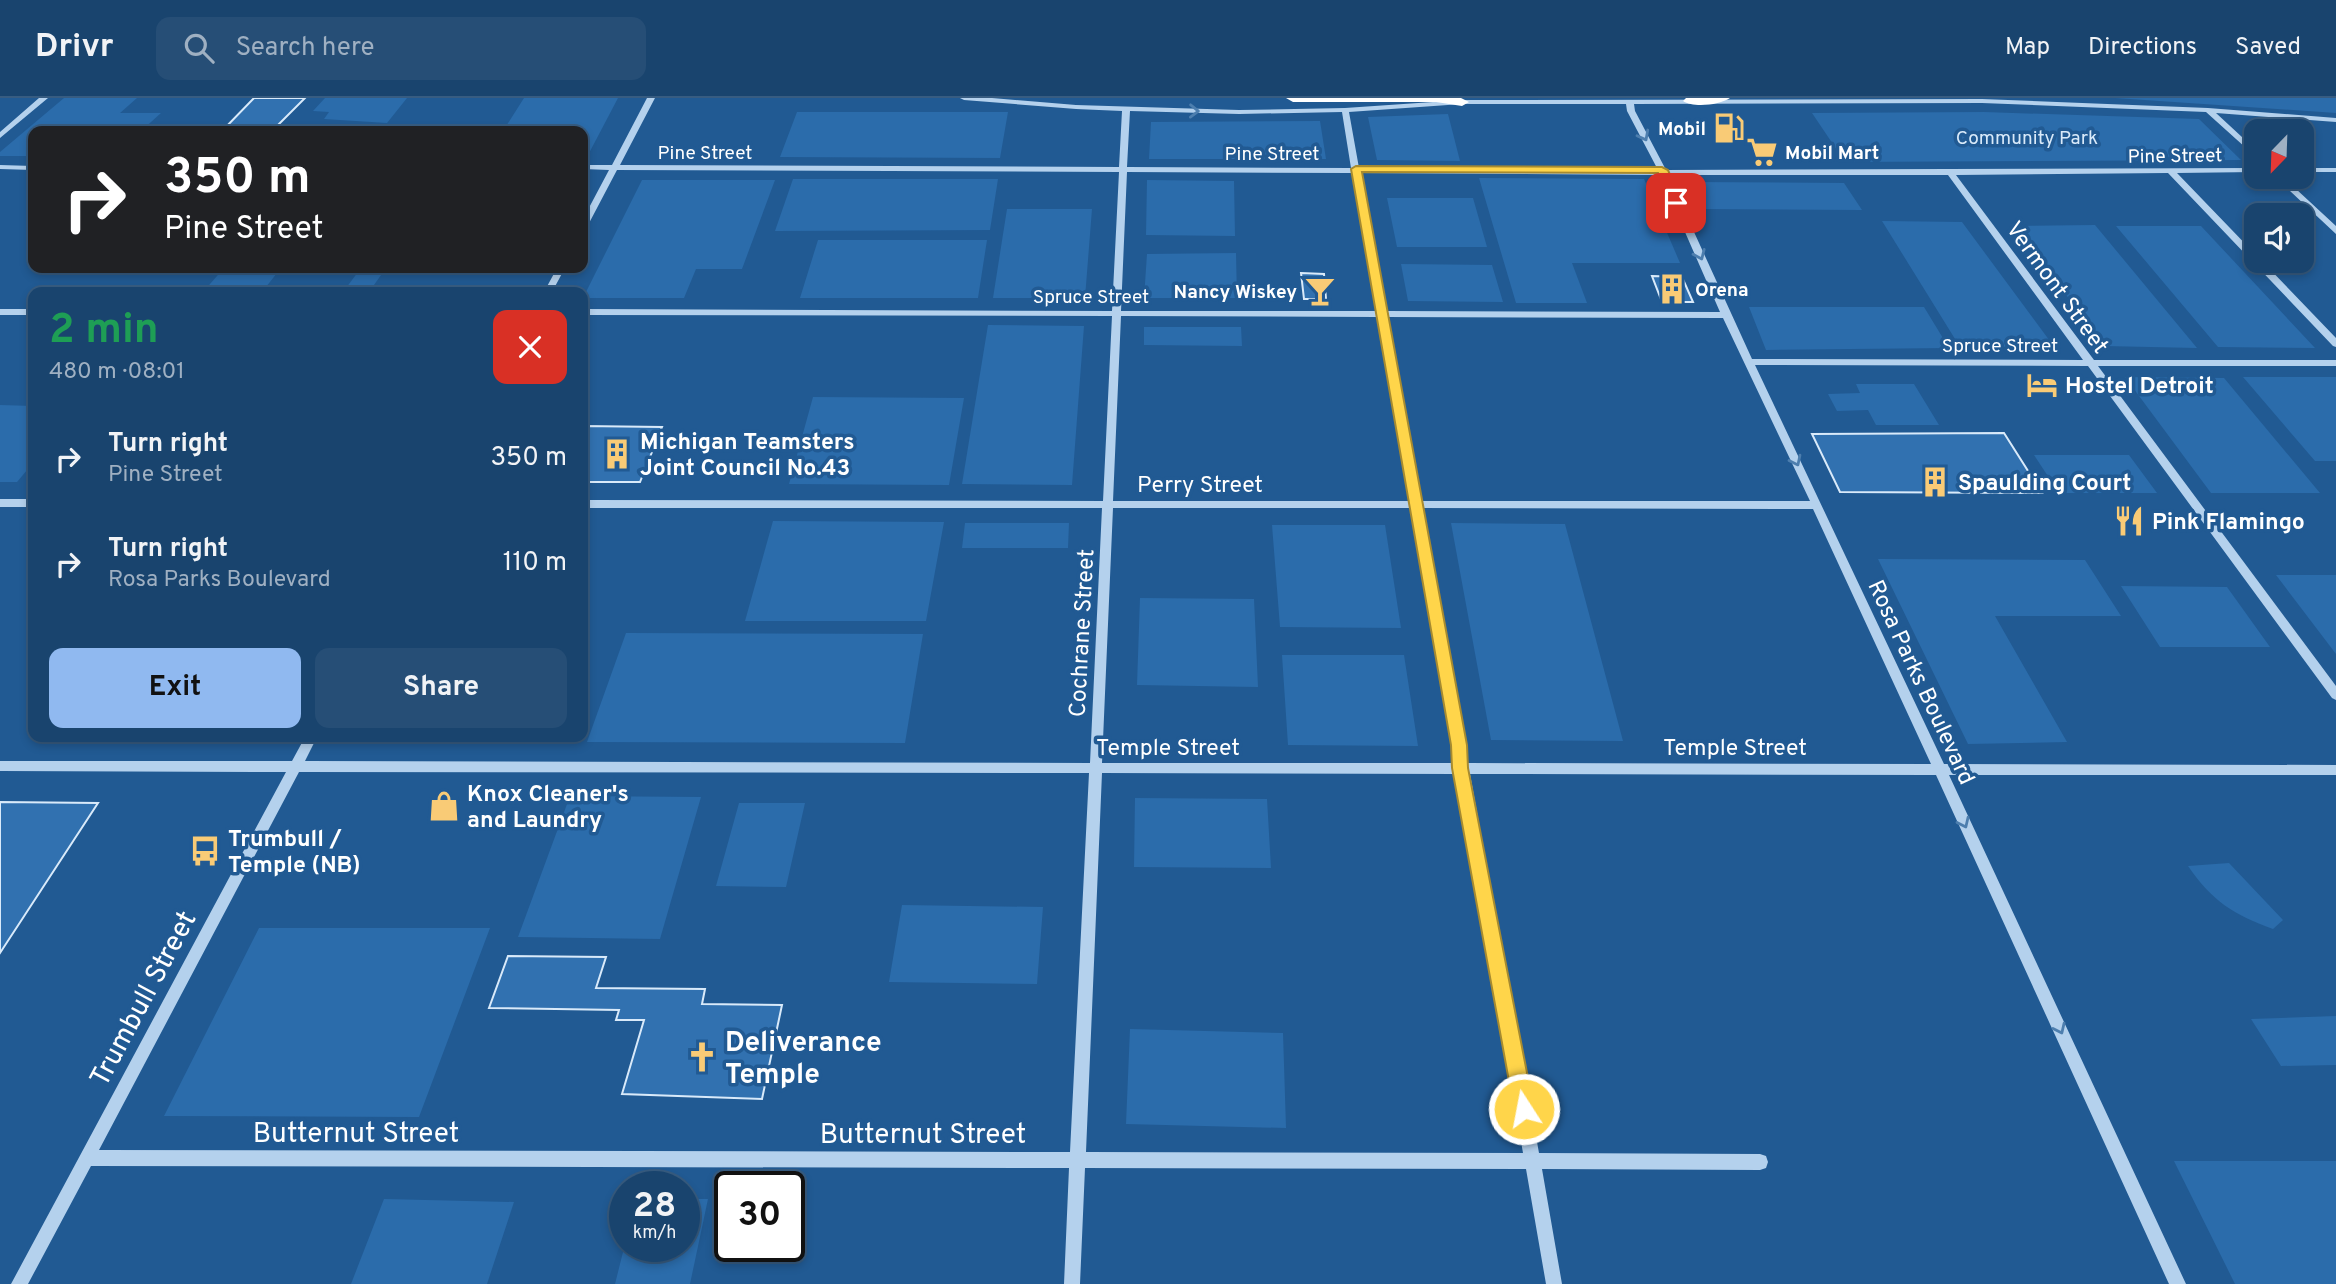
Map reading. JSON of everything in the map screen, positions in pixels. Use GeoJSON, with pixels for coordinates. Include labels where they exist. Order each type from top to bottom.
{"type":"FeatureCollection","features":[{"type":"Feature","properties":{"kind":"highway"},"geometry":{"type":"LineString","coordinates":[[1293,98],[1435,98],[1462,102]]}},
{"type":"Feature","properties":{"kind":"highway"},"geometry":{"type":"LineString","coordinates":[[1690,102],[1723,98]]}},
{"type":"Feature","properties":{"kind":"street"},"geometry":{"type":"LineString","coordinates":[[0,136],[44,98]]}},
{"type":"Feature","properties":{"kind":"street"},"geometry":{"type":"LineString","coordinates":[[588,217],[652,98]]}},
{"type":"Feature","properties":{"kind":"street"},"geometry":{"type":"LineString","coordinates":[[964,98],[1126,109],[1345,110],[1462,102],[1630,99],[1690,102],[1995,102],[2208,110],[2336,120]]}},
{"type":"Feature","properties":{"kind":"street"},"geometry":{"type":"LineString","coordinates":[[1559,101],[1575,98]]}},
{"type":"Feature","properties":{"kind":"street","name":"Rosa Parks Boulevard"},"geometry":{"type":"LineString","coordinates":[[1630,99],[1631,111],[1662,170],[1726,315],[2178,1284]]}},
{"type":"Feature","properties":{"kind":"street","name":"Cochrane Street"},"geometry":{"type":"LineString","coordinates":[[1072,1284],[1080,1159],[1126,109]]}},
{"type":"Feature","properties":{"kind":"street"},"geometry":{"type":"LineString","coordinates":[[1345,110],[1459,745],[1460,768],[1534,1161],[1554,1284]]}},
{"type":"Feature","properties":{"kind":"street"},"geometry":{"type":"LineString","coordinates":[[2208,110],[2244,144]]}},
{"type":"Feature","properties":{"kind":"street"},"geometry":{"type":"LineString","coordinates":[[0,167],[28,168]]}},
{"type":"Feature","properties":{"kind":"street","name":"Pine Street"},"geometry":{"type":"LineString","coordinates":[[588,167],[1950,172],[2244,170]]}},
{"type":"Feature","properties":{"kind":"street"},"geometry":{"type":"LineString","coordinates":[[2314,170],[2336,170]]}},
{"type":"Feature","properties":{"kind":"street"},"geometry":{"type":"LineString","coordinates":[[2171,171],[2244,247]]}},
{"type":"Feature","properties":{"kind":"street","name":"Vermont Street"},"geometry":{"type":"LineString","coordinates":[[1950,172],[2336,695]]}},
{"type":"Feature","properties":{"kind":"street"},"geometry":{"type":"LineString","coordinates":[[2291,189],[2336,231]]}},
{"type":"Feature","properties":{"kind":"street"},"geometry":{"type":"LineString","coordinates":[[2268,273],[2336,344]]}},
{"type":"Feature","properties":{"kind":"street"},"geometry":{"type":"LineString","coordinates":[[0,312],[28,312]]}},
{"type":"Feature","properties":{"kind":"street","name":"Spruce Street"},"geometry":{"type":"LineString","coordinates":[[588,312],[1726,315]]}},
{"type":"Feature","properties":{"kind":"street","name":"Spruce Street"},"geometry":{"type":"LineString","coordinates":[[1748,362],[2336,363]]}},
{"type":"Feature","properties":{"kind":"street"},"geometry":{"type":"LineString","coordinates":[[0,503],[28,503]]}},
{"type":"Feature","properties":{"kind":"street","name":"Perry Street"},"geometry":{"type":"LineString","coordinates":[[588,504],[1816,505]]}},
{"type":"Feature","properties":{"kind":"street","name":"Trumbull Street"},"geometry":{"type":"LineString","coordinates":[[19,1284],[308,742]]}},
{"type":"Feature","properties":{"kind":"street","name":"Temple Street"},"geometry":{"type":"LineString","coordinates":[[0,766],[2336,770]]}},
{"type":"Feature","properties":{"kind":"street","name":"Butternut Street"},"geometry":{"type":"LineString","coordinates":[[86,1158],[1760,1162]]}},
{"type":"Feature","properties":{"kind":"green space"},"geometry":{"type":"Polygon","coordinates":[[[64,98],[137,98],[120,113],[161,113],[147,126],[31,126],[64,98]]]}},
{"type":"Feature","properties":{"kind":"green space"},"geometry":{"type":"Polygon","coordinates":[[[325,98],[407,98],[387,123],[324,119],[329,112],[313,111],[325,98]]]}},
{"type":"Feature","properties":{"kind":"green space"},"geometry":{"type":"Polygon","coordinates":[[[524,98],[618,98],[588,155],[588,126],[506,126],[524,98]]]}},
{"type":"Feature","properties":{"kind":"green space"},"geometry":{"type":"Polygon","coordinates":[[[2115,98],[2336,98],[2336,113],[2115,98]]]}},
{"type":"Feature","properties":{"kind":"green space"},"geometry":{"type":"Polygon","coordinates":[[[797,112],[1008,112],[1000,158],[780,157],[797,112]]]}},
{"type":"Feature","properties":{"kind":"green space","name":"Community Park"},"geometry":{"type":"Polygon","coordinates":[[[1984,112],[2199,119],[2241,160],[1845,162],[1812,113],[1984,112]]]}},
{"type":"Feature","properties":{"kind":"green space"},"geometry":{"type":"Polygon","coordinates":[[[1448,114],[1460,161],[1377,160],[1368,117],[1448,114]]]}},
{"type":"Feature","properties":{"kind":"green space"},"geometry":{"type":"Polygon","coordinates":[[[1320,121],[1326,159],[1149,159],[1151,122],[1320,121]]]}},
{"type":"Feature","properties":{"kind":"green space"},"geometry":{"type":"Polygon","coordinates":[[[28,128],[28,156],[0,156],[0,152],[28,128]]]}},
{"type":"Feature","properties":{"kind":"green space"},"geometry":{"type":"Polygon","coordinates":[[[1479,178],[1644,179],[1680,263],[1572,263],[1587,303],[1516,303],[1479,178]]]}},
{"type":"Feature","properties":{"kind":"green space"},"geometry":{"type":"Polygon","coordinates":[[[793,179],[998,179],[990,230],[775,231],[793,179]]]}},
{"type":"Feature","properties":{"kind":"green space"},"geometry":{"type":"Polygon","coordinates":[[[642,180],[775,180],[742,269],[696,269],[684,298],[588,298],[588,288],[642,180]]]}},
{"type":"Feature","properties":{"kind":"green space"},"geometry":{"type":"Polygon","coordinates":[[[1147,180],[1234,181],[1235,236],[1146,235],[1147,180]]]}},
{"type":"Feature","properties":{"kind":"green space"},"geometry":{"type":"Polygon","coordinates":[[[1685,182],[1844,183],[1862,210],[1701,209],[1685,182]]]}},
{"type":"Feature","properties":{"kind":"green space"},"geometry":{"type":"Polygon","coordinates":[[[1387,198],[1473,198],[1487,247],[1397,247],[1387,198]]]}},
{"type":"Feature","properties":{"kind":"green space"},"geometry":{"type":"Polygon","coordinates":[[[1007,209],[1092,209],[1085,298],[993,298],[1007,209]]]}},
{"type":"Feature","properties":{"kind":"green space"},"geometry":{"type":"Polygon","coordinates":[[[1882,221],[1962,222],[2055,348],[1960,347],[1882,221]]]}},
{"type":"Feature","properties":{"kind":"green space"},"geometry":{"type":"Polygon","coordinates":[[[2095,225],[2197,348],[2104,346],[2015,226],[2095,225]]]}},
{"type":"Feature","properties":{"kind":"green space"},"geometry":{"type":"Polygon","coordinates":[[[2116,226],[2201,226],[2315,348],[2218,347],[2116,226]]]}},
{"type":"Feature","properties":{"kind":"green space"},"geometry":{"type":"Polygon","coordinates":[[[818,240],[987,240],[978,298],[800,298],[818,240]]]}},
{"type":"Feature","properties":{"kind":"green space"},"geometry":{"type":"Polygon","coordinates":[[[1236,253],[1237,298],[1144,298],[1147,254],[1236,253]]]}},
{"type":"Feature","properties":{"kind":"green space"},"geometry":{"type":"Polygon","coordinates":[[[1401,264],[1492,265],[1503,302],[1408,301],[1401,264]]]}},
{"type":"Feature","properties":{"kind":"green space"},"geometry":{"type":"Polygon","coordinates":[[[220,273],[277,273],[266,287],[207,287],[220,273]]]}},
{"type":"Feature","properties":{"kind":"green space"},"geometry":{"type":"Polygon","coordinates":[[[357,273],[382,273],[373,287],[347,287],[357,273]]]}},
{"type":"Feature","properties":{"kind":"green space"},"geometry":{"type":"Polygon","coordinates":[[[1749,307],[1924,307],[1949,348],[1766,350],[1749,307]]]}},
{"type":"Feature","properties":{"kind":"green space"},"geometry":{"type":"Polygon","coordinates":[[[988,325],[1084,326],[1072,485],[962,484],[988,325]]]}},
{"type":"Feature","properties":{"kind":"green space"},"geometry":{"type":"Polygon","coordinates":[[[1144,327],[1241,327],[1242,346],[1144,345],[1144,327]]]}},
{"type":"Feature","properties":{"kind":"green space"},"geometry":{"type":"Polygon","coordinates":[[[2125,377],[2224,378],[2320,493],[2211,493],[2125,377]]]}},
{"type":"Feature","properties":{"kind":"green space"},"geometry":{"type":"Polygon","coordinates":[[[2243,377],[2336,377],[2336,461],[2315,461],[2243,377]]]}},
{"type":"Feature","properties":{"kind":"green space"},"geometry":{"type":"Polygon","coordinates":[[[1856,384],[1914,384],[1939,425],[1876,425],[1868,410],[1837,411],[1828,394],[1860,393],[1856,384]]]}},
{"type":"Feature","properties":{"kind":"green space"},"geometry":{"type":"Polygon","coordinates":[[[813,397],[964,398],[949,485],[789,484],[813,397]]]}},
{"type":"Feature","properties":{"kind":"green space"},"geometry":{"type":"Polygon","coordinates":[[[0,405],[28,406],[28,469],[17,482],[0,482],[0,405]]]}},
{"type":"Feature","properties":{"kind":"green space"},"geometry":{"type":"Polygon","coordinates":[[[2034,455],[2129,455],[2157,493],[2059,493],[2034,455]]]}},
{"type":"Feature","properties":{"kind":"green space"},"geometry":{"type":"Polygon","coordinates":[[[773,521],[944,522],[926,621],[745,621],[773,521]]]}},
{"type":"Feature","properties":{"kind":"green space"},"geometry":{"type":"Polygon","coordinates":[[[965,523],[1069,523],[1068,548],[962,548],[965,523]]]}},
{"type":"Feature","properties":{"kind":"green space"},"geometry":{"type":"Polygon","coordinates":[[[1451,523],[1565,524],[1623,741],[1491,740],[1451,523]]]}},
{"type":"Feature","properties":{"kind":"green space"},"geometry":{"type":"Polygon","coordinates":[[[1272,525],[1385,525],[1401,628],[1280,627],[1272,525]]]}},
{"type":"Feature","properties":{"kind":"green space"},"geometry":{"type":"Polygon","coordinates":[[[1878,559],[2085,560],[2121,616],[1995,616],[2067,742],[1968,744],[1878,559]]]}},
{"type":"Feature","properties":{"kind":"green space"},"geometry":{"type":"Polygon","coordinates":[[[2276,575],[2336,575],[2336,654],[2276,575]]]}},
{"type":"Feature","properties":{"kind":"green space"},"geometry":{"type":"Polygon","coordinates":[[[2121,586],[2227,587],[2270,647],[2160,647],[2121,586]]]}},
{"type":"Feature","properties":{"kind":"green space"},"geometry":{"type":"Polygon","coordinates":[[[1140,598],[1254,599],[1258,687],[1137,685],[1140,598]]]}},
{"type":"Feature","properties":{"kind":"green space"},"geometry":{"type":"Polygon","coordinates":[[[626,633],[923,634],[905,743],[587,742],[626,633]]]}},
{"type":"Feature","properties":{"kind":"green space"},"geometry":{"type":"Polygon","coordinates":[[[1282,655],[1404,655],[1418,746],[1288,745],[1282,655]]]}},
{"type":"Feature","properties":{"kind":"green space"},"geometry":{"type":"Polygon","coordinates":[[[570,796],[701,797],[660,939],[518,937],[570,796]]]}},
{"type":"Feature","properties":{"kind":"green space"},"geometry":{"type":"Polygon","coordinates":[[[1135,798],[1267,799],[1271,868],[1134,867],[1135,798]]]}},
{"type":"Feature","properties":{"kind":"green space"},"geometry":{"type":"Polygon","coordinates":[[[739,803],[805,803],[786,887],[716,886],[739,803]]]}},
{"type":"Feature","properties":{"kind":"green space"},"geometry":{"type":"Polygon","coordinates":[[[2229,863],[2283,920],[2273,929],[2246,918],[2215,898],[2188,866],[2229,863]]]}},
{"type":"Feature","properties":{"kind":"green space"},"geometry":{"type":"Polygon","coordinates":[[[902,905],[1043,907],[1037,984],[889,982],[902,905]]]}},
{"type":"Feature","properties":{"kind":"green space"},"geometry":{"type":"Polygon","coordinates":[[[259,928],[490,928],[419,1117],[164,1116],[259,928]]]}},
{"type":"Feature","properties":{"kind":"green space"},"geometry":{"type":"Polygon","coordinates":[[[2336,1016],[2336,1065],[2281,1066],[2251,1019],[2336,1016]]]}},
{"type":"Feature","properties":{"kind":"green space"},"geometry":{"type":"Polygon","coordinates":[[[1130,1029],[1283,1033],[1286,1128],[1126,1124],[1130,1029]]]}},
{"type":"Feature","properties":{"kind":"green space"},"geometry":{"type":"Polygon","coordinates":[[[2174,1161],[2336,1161],[2336,1284],[2235,1284],[2174,1161]]]}},
{"type":"Feature","properties":{"kind":"green space"},"geometry":{"type":"Polygon","coordinates":[[[384,1199],[514,1202],[487,1284],[351,1284],[384,1199]]]}},
{"type":"Feature","properties":{"kind":"green space"},"geometry":{"type":"Polygon","coordinates":[[[700,1199],[708,1199],[700,1237],[700,1199]]]}},
{"type":"Feature","properties":{"kind":"green space"},"geometry":{"type":"Polygon","coordinates":[[[620,1262],[695,1262],[690,1284],[615,1284],[620,1262]]]}},
{"type":"Feature","properties":{"kind":"building"},"geometry":{"type":"Polygon","coordinates":[[[254,98],[305,98],[277,126],[227,126],[254,98]]]}},
{"type":"Feature","properties":{"kind":"building","name":"Nancy Wiskey"},"geometry":{"type":"Polygon","coordinates":[[[1301,273],[1324,274],[1326,299],[1304,299],[1301,273]]]}},
{"type":"Feature","properties":{"kind":"building","name":"Orena"},"geometry":{"type":"Polygon","coordinates":[[[1652,276],[1682,277],[1693,302],[1662,302],[1652,276]]]}},
{"type":"Feature","properties":{"kind":"building","name":"Michigan Teamsters Joint Council No.43"},"geometry":{"type":"Polygon","coordinates":[[[588,426],[662,427],[640,482],[588,482],[588,426]]]}},
{"type":"Feature","properties":{"kind":"building"},"geometry":{"type":"Polygon","coordinates":[[[2004,433],[2042,493],[1840,492],[1812,434],[2004,433]]]}},
{"type":"Feature","properties":{"kind":"building"},"geometry":{"type":"Polygon","coordinates":[[[0,802],[98,803],[0,953],[0,802]]]}},
{"type":"Feature","properties":{"kind":"building","name":"Deliverance Temple"},"geometry":{"type":"Polygon","coordinates":[[[508,956],[606,957],[596,988],[705,989],[702,1004],[782,1005],[762,1099],[622,1094],[644,1020],[616,1020],[619,1010],[489,1008],[508,956]]]}},
{"type":"Feature","properties":{"kind":"place","name":"Mobil"},"geometry":{"type":"Point","coordinates":[1729,128]}},
{"type":"Feature","properties":{"kind":"place","name":"Mobil Mart"},"geometry":{"type":"Point","coordinates":[1762,152]}},
{"type":"Feature","properties":{"kind":"place","name":"Orena"},"geometry":{"type":"Point","coordinates":[1672,289]}},
{"type":"Feature","properties":{"kind":"place","name":"Nancy Wiskey"},"geometry":{"type":"Point","coordinates":[1320,291]}},
{"type":"Feature","properties":{"kind":"place","name":"Hostel Detroit"},"geometry":{"type":"Point","coordinates":[2042,385]}},
{"type":"Feature","properties":{"kind":"place","name":"Michigan Teamsters Joint Council No.43"},"geometry":{"type":"Point","coordinates":[617,454]}},
{"type":"Feature","properties":{"kind":"place","name":"Spaulding Court"},"geometry":{"type":"Point","coordinates":[1935,482]}},
{"type":"Feature","properties":{"kind":"place","name":"Pink Flamingo"},"geometry":{"type":"Point","coordinates":[2129,521]}},
{"type":"Feature","properties":{"kind":"place","name":"Knox Cleaner's and Laundry"},"geometry":{"type":"Point","coordinates":[444,806]}},
{"type":"Feature","properties":{"kind":"place","name":"Trumbull / Temple (NB)"},"geometry":{"type":"Point","coordinates":[205,851]}},
{"type":"Feature","properties":{"kind":"place","name":"Deliverance Temple"},"geometry":{"type":"Point","coordinates":[702,1057]}},
{"type":"Feature","properties":{"kind":"route"},"geometry":{"type":"LineString","coordinates":[[1524,1109],[1460,768],[1459,745],[1356,169],[1662,170],[1676,203]]}}]}
